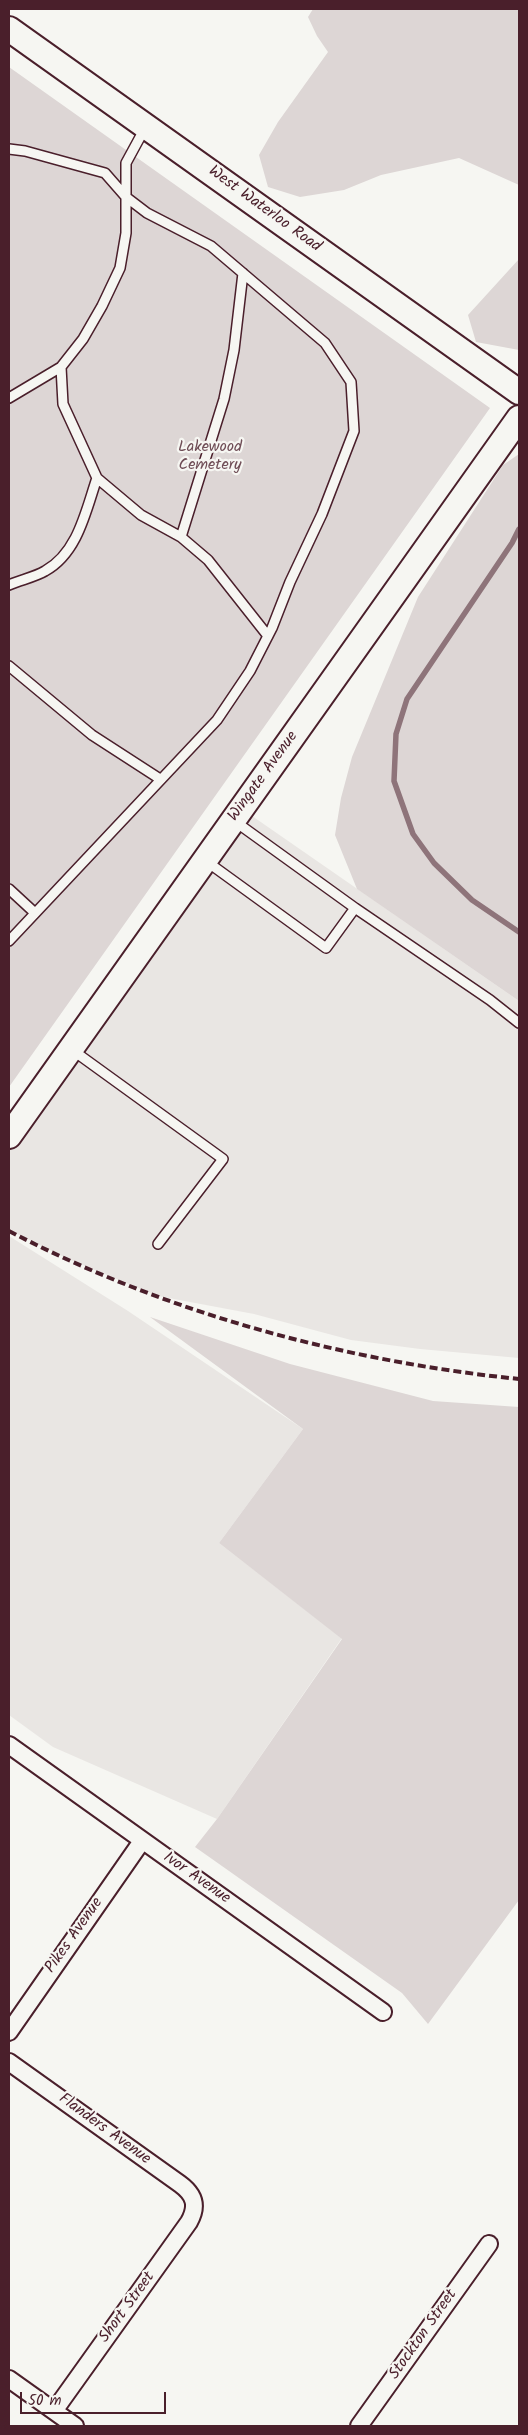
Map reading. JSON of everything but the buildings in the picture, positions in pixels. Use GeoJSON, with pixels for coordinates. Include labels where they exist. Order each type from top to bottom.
{"type":"FeatureCollection","features":[{"type":"Feature","properties":{"kind":"street","name":"West Waterloo Road"},"geometry":{"type":"LineString","coordinates":[[9,29],[519,392]]}},
{"type":"Feature","properties":{"kind":"street","name":"Wingate Avenue"},"geometry":{"type":"LineString","coordinates":[[9,1136],[519,418]]}},
{"type":"Feature","properties":{"kind":"street","name":"Ivor Avenue"},"geometry":{"type":"LineString","coordinates":[[9,1745],[383,2012]]}},
{"type":"Feature","properties":{"kind":"street","name":"Pikes Avenue"},"geometry":{"type":"LineString","coordinates":[[9,2032],[142,1841]]}},
{"type":"Feature","properties":{"kind":"street","name":"Flanders Avenue"},"geometry":{"type":"LineString","coordinates":[[9,2062],[180,2184],[193,2196],[195,2203]]}},
{"type":"Feature","properties":{"kind":"street","name":"Short Street"},"geometry":{"type":"LineString","coordinates":[[54,2411],[189,2222],[194,2213],[195,2203]]}},
{"type":"Feature","properties":{"kind":"street","name":"Stockton Street"},"geometry":{"type":"LineString","coordinates":[[359,2426],[488,2244]]}},
{"type":"Feature","properties":{"kind":"street"},"geometry":{"type":"LineString","coordinates":[[9,2379],[75,2426]]}},
{"type":"Feature","properties":{"kind":"lane"},"geometry":{"type":"LineString","coordinates":[[9,398],[61,367],[83,339],[120,268],[126,233],[126,163],[146,126]]}},
{"type":"Feature","properties":{"kind":"lane"},"geometry":{"type":"LineString","coordinates":[[9,149],[25,151],[105,173],[126,197],[148,213],[211,246],[324,343],[351,382],[354,431],[322,514],[268,636],[250,671],[217,720],[9,941]]}},
{"type":"Feature","properties":{"kind":"lane"},"geometry":{"type":"LineString","coordinates":[[181,537],[224,399],[234,350],[242,273]]}},
{"type":"Feature","properties":{"kind":"lane"},"geometry":{"type":"LineString","coordinates":[[61,367],[63,404],[97,478],[141,515],[181,537],[208,560],[268,636]]}},
{"type":"Feature","properties":{"kind":"lane"},"geometry":{"type":"LineString","coordinates":[[9,584],[46,571],[68,552],[82,521],[97,478]]}},
{"type":"Feature","properties":{"kind":"lane"},"geometry":{"type":"LineString","coordinates":[[9,666],[92,735],[160,780]]}},
{"type":"Feature","properties":{"kind":"lane"},"geometry":{"type":"LineString","coordinates":[[233,820],[356,908],[490,1000],[519,1023]]}},
{"type":"Feature","properties":{"kind":"lane"},"geometry":{"type":"LineString","coordinates":[[204,860],[326,948],[356,908]]}},
{"type":"Feature","properties":{"kind":"lane"},"geometry":{"type":"LineString","coordinates":[[9,889],[34,913]]}},
{"type":"Feature","properties":{"kind":"lane"},"geometry":{"type":"LineString","coordinates":[[71,1049],[223,1159],[158,1244]]}},
{"type":"Feature","properties":{"kind":"shaded area"},"geometry":{"type":"Polygon","coordinates":[[[242,809],[519,1001],[519,1358],[420,1349],[351,1340],[254,1314],[158,1296],[68,1259],[9,1230],[9,1136],[242,809]]]}},
{"type":"Feature","properties":{"kind":"shaded area"},"geometry":{"type":"Polygon","coordinates":[[[9,1236],[128,1311],[303,1429],[219,1543],[342,1638],[217,1819],[53,1747],[9,1715],[9,1236]]]}},
{"type":"Feature","properties":{"kind":"green space"},"geometry":{"type":"Polygon","coordinates":[[[313,9],[519,9],[519,185],[459,158],[381,175],[344,190],[300,197],[268,187],[259,155],[278,122],[328,52],[317,36],[308,17],[313,9]]]}},
{"type":"Feature","properties":{"kind":"green space","name":"Lakewood Cemetery"},"geometry":{"type":"Polygon","coordinates":[[[9,67],[490,408],[9,1087],[9,67]]]}},
{"type":"Feature","properties":{"kind":"green space"},"geometry":{"type":"Polygon","coordinates":[[[519,259],[519,350],[476,342],[468,315],[519,259]]]}},
{"type":"Feature","properties":{"kind":"green space"},"geometry":{"type":"Polygon","coordinates":[[[519,454],[519,1001],[357,889],[335,835],[341,798],[352,757],[418,597],[503,465],[519,454]]]}},
{"type":"Feature","properties":{"kind":"green space"},"geometry":{"type":"Polygon","coordinates":[[[150,1317],[290,1364],[433,1401],[519,1407],[519,1900],[428,2024],[402,1993],[195,1847],[217,1819],[342,1639],[219,1543],[303,1429],[150,1317]]]}},
{"type":"Feature","properties":{"kind":"waterway"},"geometry":{"type":"LineString","coordinates":[[519,529],[512,543],[407,699],[396,734],[394,781],[413,834],[434,863],[472,900],[519,932]]}},
{"type":"Feature","properties":{"kind":"railway"},"geometry":{"type":"LineString","coordinates":[[9,1231],[69,1260],[130,1286],[193,1309],[257,1329],[387,1360],[519,1379]]}}]}
